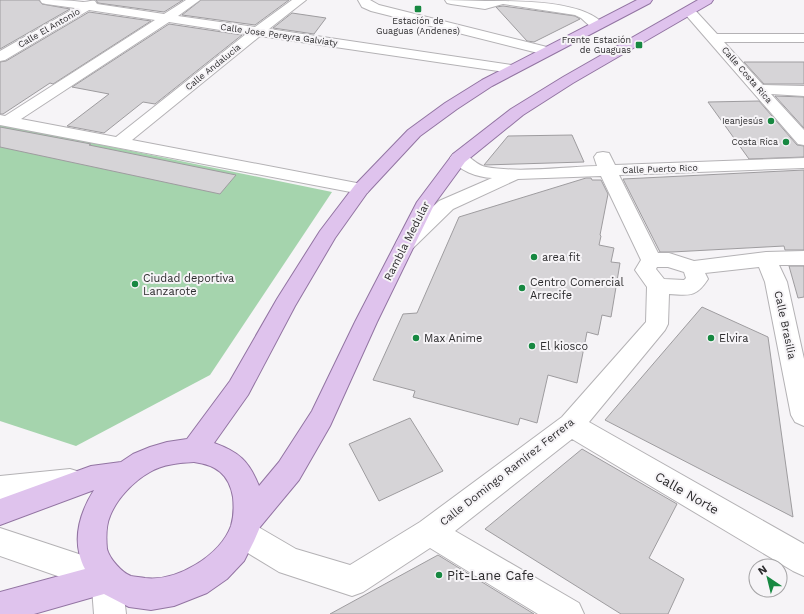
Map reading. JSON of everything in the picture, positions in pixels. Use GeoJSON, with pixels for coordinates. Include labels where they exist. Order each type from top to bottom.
{"type":"FeatureCollection","features":[{"type":"Feature","properties":{"kind":"main road"},"geometry":{"type":"LineString","coordinates":[[194,450],[239,388],[327,236],[361,189],[414,133],[450,106],[512,69],[646,0]]}},
{"type":"Feature","properties":{"kind":"main road","name":"Rambla Medular"},"geometry":{"type":"LineString","coordinates":[[107,578],[122,588],[138,593],[164,594],[194,584],[214,571],[232,552],[246,527],[289,471],[321,418],[366,322],[426,202],[460,158],[517,112],[568,80],[707,0]]}},
{"type":"Feature","properties":{"kind":"main road"},"geometry":{"type":"LineString","coordinates":[[0,608],[107,578],[93,553],[93,525],[104,497],[127,473],[145,461],[170,452],[194,450],[214,454],[228,461],[242,476],[249,498],[246,527]]}},
{"type":"Feature","properties":{"kind":"main road"},"geometry":{"type":"LineString","coordinates":[[0,512],[91,478],[127,473]]}},
{"type":"Feature","properties":{"kind":"street","name":"Calle Jose Pereyra Galviaty"},"geometry":{"type":"LineString","coordinates":[[46,0],[93,3],[166,18],[512,69]]}},
{"type":"Feature","properties":{"kind":"street"},"geometry":{"type":"LineString","coordinates":[[4,120],[102,61],[194,0]]}},
{"type":"Feature","properties":{"kind":"street","name":"Calle Andalucia"},"geometry":{"type":"LineString","coordinates":[[120,142],[258,31],[300,0]]}},
{"type":"Feature","properties":{"kind":"street"},"geometry":{"type":"LineString","coordinates":[[364,0],[366,4],[375,8],[546,51]]}},
{"type":"Feature","properties":{"kind":"street"},"geometry":{"type":"LineString","coordinates":[[451,0],[485,5],[500,0],[578,12],[585,15],[598,25]]}},
{"type":"Feature","properties":{"kind":"street","name":"Calle El Antonio"},"geometry":{"type":"LineString","coordinates":[[0,57],[93,3]]}},
{"type":"Feature","properties":{"kind":"street","name":"Calle Costa Rica"},"geometry":{"type":"LineString","coordinates":[[689,11],[804,140]]}},
{"type":"Feature","properties":{"kind":"street"},"geometry":{"type":"LineString","coordinates":[[714,38],[804,38]]}},
{"type":"Feature","properties":{"kind":"street"},"geometry":{"type":"LineString","coordinates":[[759,89],[804,91]]}},
{"type":"Feature","properties":{"kind":"street"},"geometry":{"type":"LineString","coordinates":[[4,120],[361,189]]}},
{"type":"Feature","properties":{"kind":"street","name":"Calle Puerto Rico"},"geometry":{"type":"LineString","coordinates":[[460,158],[480,172],[516,174],[605,164],[804,163]]}},
{"type":"Feature","properties":{"kind":"street"},"geometry":{"type":"LineString","coordinates":[[605,164],[651,260]]}},
{"type":"Feature","properties":{"kind":"street","name":"Calle Puerto Rico"},"geometry":{"type":"LineString","coordinates":[[406,243],[446,205],[516,174]]}},
{"type":"Feature","properties":{"kind":"street"},"geometry":{"type":"LineString","coordinates":[[651,260],[669,260],[693,268],[766,259],[804,258]]}},
{"type":"Feature","properties":{"kind":"street","name":"Calle Brasilia"},"geometry":{"type":"LineString","coordinates":[[766,259],[776,282],[801,385],[804,415]]}},
{"type":"Feature","properties":{"kind":"street"},"geometry":{"type":"LineString","coordinates":[[651,260],[646,270],[658,286],[689,288],[697,279],[693,268]]}},
{"type":"Feature","properties":{"kind":"street","name":"Calle Domingo Ramírez Ferrera"},"geometry":{"type":"LineString","coordinates":[[246,527],[290,562],[352,581],[430,532],[571,425],[657,324],[658,286]]}},
{"type":"Feature","properties":{"kind":"street","name":"Calle Norte"},"geometry":{"type":"LineString","coordinates":[[571,425],[804,561]]}},
{"type":"Feature","properties":{"kind":"street"},"geometry":{"type":"LineString","coordinates":[[0,489],[91,478]]}},
{"type":"Feature","properties":{"kind":"street"},"geometry":{"type":"LineString","coordinates":[[430,532],[568,614]]}},
{"type":"Feature","properties":{"kind":"street"},"geometry":{"type":"LineString","coordinates":[[0,542],[107,578],[110,614]]}},
{"type":"Feature","properties":{"kind":"green space","name":"Ciudad deportiva Lanzarote"},"geometry":{"type":"Polygon","coordinates":[[[0,124],[332,192],[210,375],[76,446],[0,421],[0,124]]]}},
{"type":"Feature","properties":{"kind":"building"},"geometry":{"type":"Polygon","coordinates":[[[0,0],[39,0],[42,4],[70,9],[0,49],[0,0]]]}},
{"type":"Feature","properties":{"kind":"building"},"geometry":{"type":"Polygon","coordinates":[[[96,0],[183,0],[164,12],[98,3],[96,0]]]}},
{"type":"Feature","properties":{"kind":"building"},"geometry":{"type":"Polygon","coordinates":[[[201,0],[289,0],[255,25],[182,15],[201,0]]]}},
{"type":"Feature","properties":{"kind":"building"},"geometry":{"type":"Polygon","coordinates":[[[503,6],[575,16],[580,19],[534,42],[527,41],[496,7],[503,6]]]}},
{"type":"Feature","properties":{"kind":"building"},"geometry":{"type":"Polygon","coordinates":[[[89,12],[151,21],[53,84],[50,83],[3,114],[0,114],[0,62],[6,61],[89,12]]]}},
{"type":"Feature","properties":{"kind":"building"},"geometry":{"type":"Polygon","coordinates":[[[292,13],[326,18],[314,34],[273,28],[292,13]]]}},
{"type":"Feature","properties":{"kind":"building"},"geometry":{"type":"Polygon","coordinates":[[[169,24],[242,35],[155,104],[143,102],[104,133],[67,126],[109,94],[72,87],[169,24]]]}},
{"type":"Feature","properties":{"kind":"building"},"geometry":{"type":"Polygon","coordinates":[[[744,62],[804,62],[804,84],[764,84],[744,62]]]}},
{"type":"Feature","properties":{"kind":"building"},"geometry":{"type":"Polygon","coordinates":[[[775,96],[804,97],[804,128],[775,96]]]}},
{"type":"Feature","properties":{"kind":"building"},"geometry":{"type":"Polygon","coordinates":[[[759,101],[797,145],[804,146],[804,157],[749,159],[708,102],[759,101]]]}},
{"type":"Feature","properties":{"kind":"building"},"geometry":{"type":"Polygon","coordinates":[[[0,127],[91,144],[89,145],[236,175],[220,194],[0,147],[0,127]]]}},
{"type":"Feature","properties":{"kind":"building"},"geometry":{"type":"Polygon","coordinates":[[[572,135],[584,162],[484,165],[508,136],[572,135]]]}},
{"type":"Feature","properties":{"kind":"building"},"geometry":{"type":"Polygon","coordinates":[[[804,170],[804,250],[785,250],[784,246],[660,252],[623,179],[804,170]]]}},
{"type":"Feature","properties":{"kind":"building","name":"Centro Comercial Arrecife"},"geometry":{"type":"Polygon","coordinates":[[[586,178],[601,180],[608,194],[599,245],[614,248],[611,262],[620,263],[611,317],[602,315],[598,335],[587,332],[577,383],[548,375],[537,423],[520,418],[518,425],[413,397],[415,391],[373,380],[403,314],[417,313],[459,217],[586,178]]]}},
{"type":"Feature","properties":{"kind":"building"},"geometry":{"type":"Polygon","coordinates":[[[789,266],[804,266],[804,297],[798,298],[789,266]]]}},
{"type":"Feature","properties":{"kind":"building"},"geometry":{"type":"Polygon","coordinates":[[[702,307],[768,337],[793,517],[605,420],[702,307]]]}},
{"type":"Feature","properties":{"kind":"building"},"geometry":{"type":"Polygon","coordinates":[[[410,418],[443,471],[379,501],[349,444],[410,418]]]}},
{"type":"Feature","properties":{"kind":"building"},"geometry":{"type":"Polygon","coordinates":[[[582,449],[677,504],[649,558],[684,579],[668,614],[621,614],[485,529],[582,449]]]}},
{"type":"Feature","properties":{"kind":"building"},"geometry":{"type":"Polygon","coordinates":[[[438,555],[534,614],[330,614],[438,555]]]}},
{"type":"Feature","properties":{"kind":"place","name":"Estación de Guaguas (Andenes)"},"geometry":{"type":"Point","coordinates":[418,9]}},
{"type":"Feature","properties":{"kind":"place","name":"Frente Estación de Guaguas"},"geometry":{"type":"Point","coordinates":[639,45]}},
{"type":"Feature","properties":{"kind":"place","name":"Ieanjesús"},"geometry":{"type":"Point","coordinates":[771,121]}},
{"type":"Feature","properties":{"kind":"place","name":"Costa Rica"},"geometry":{"type":"Point","coordinates":[786,142]}},
{"type":"Feature","properties":{"kind":"place","name":"area fit"},"geometry":{"type":"Point","coordinates":[534,257]}},
{"type":"Feature","properties":{"kind":"place","name":"Ciudad deportiva Lanzarote"},"geometry":{"type":"Point","coordinates":[135,284]}},
{"type":"Feature","properties":{"kind":"place","name":"Centro Comercial Arrecife"},"geometry":{"type":"Point","coordinates":[522,288]}},
{"type":"Feature","properties":{"kind":"place","name":"Max Anime"},"geometry":{"type":"Point","coordinates":[416,338]}},
{"type":"Feature","properties":{"kind":"place","name":"Elvira"},"geometry":{"type":"Point","coordinates":[711,338]}},
{"type":"Feature","properties":{"kind":"place","name":"El kiosco"},"geometry":{"type":"Point","coordinates":[532,346]}},
{"type":"Feature","properties":{"kind":"place","name":"Pit-Lane Cafe"},"geometry":{"type":"Point","coordinates":[439,575]}}]}
